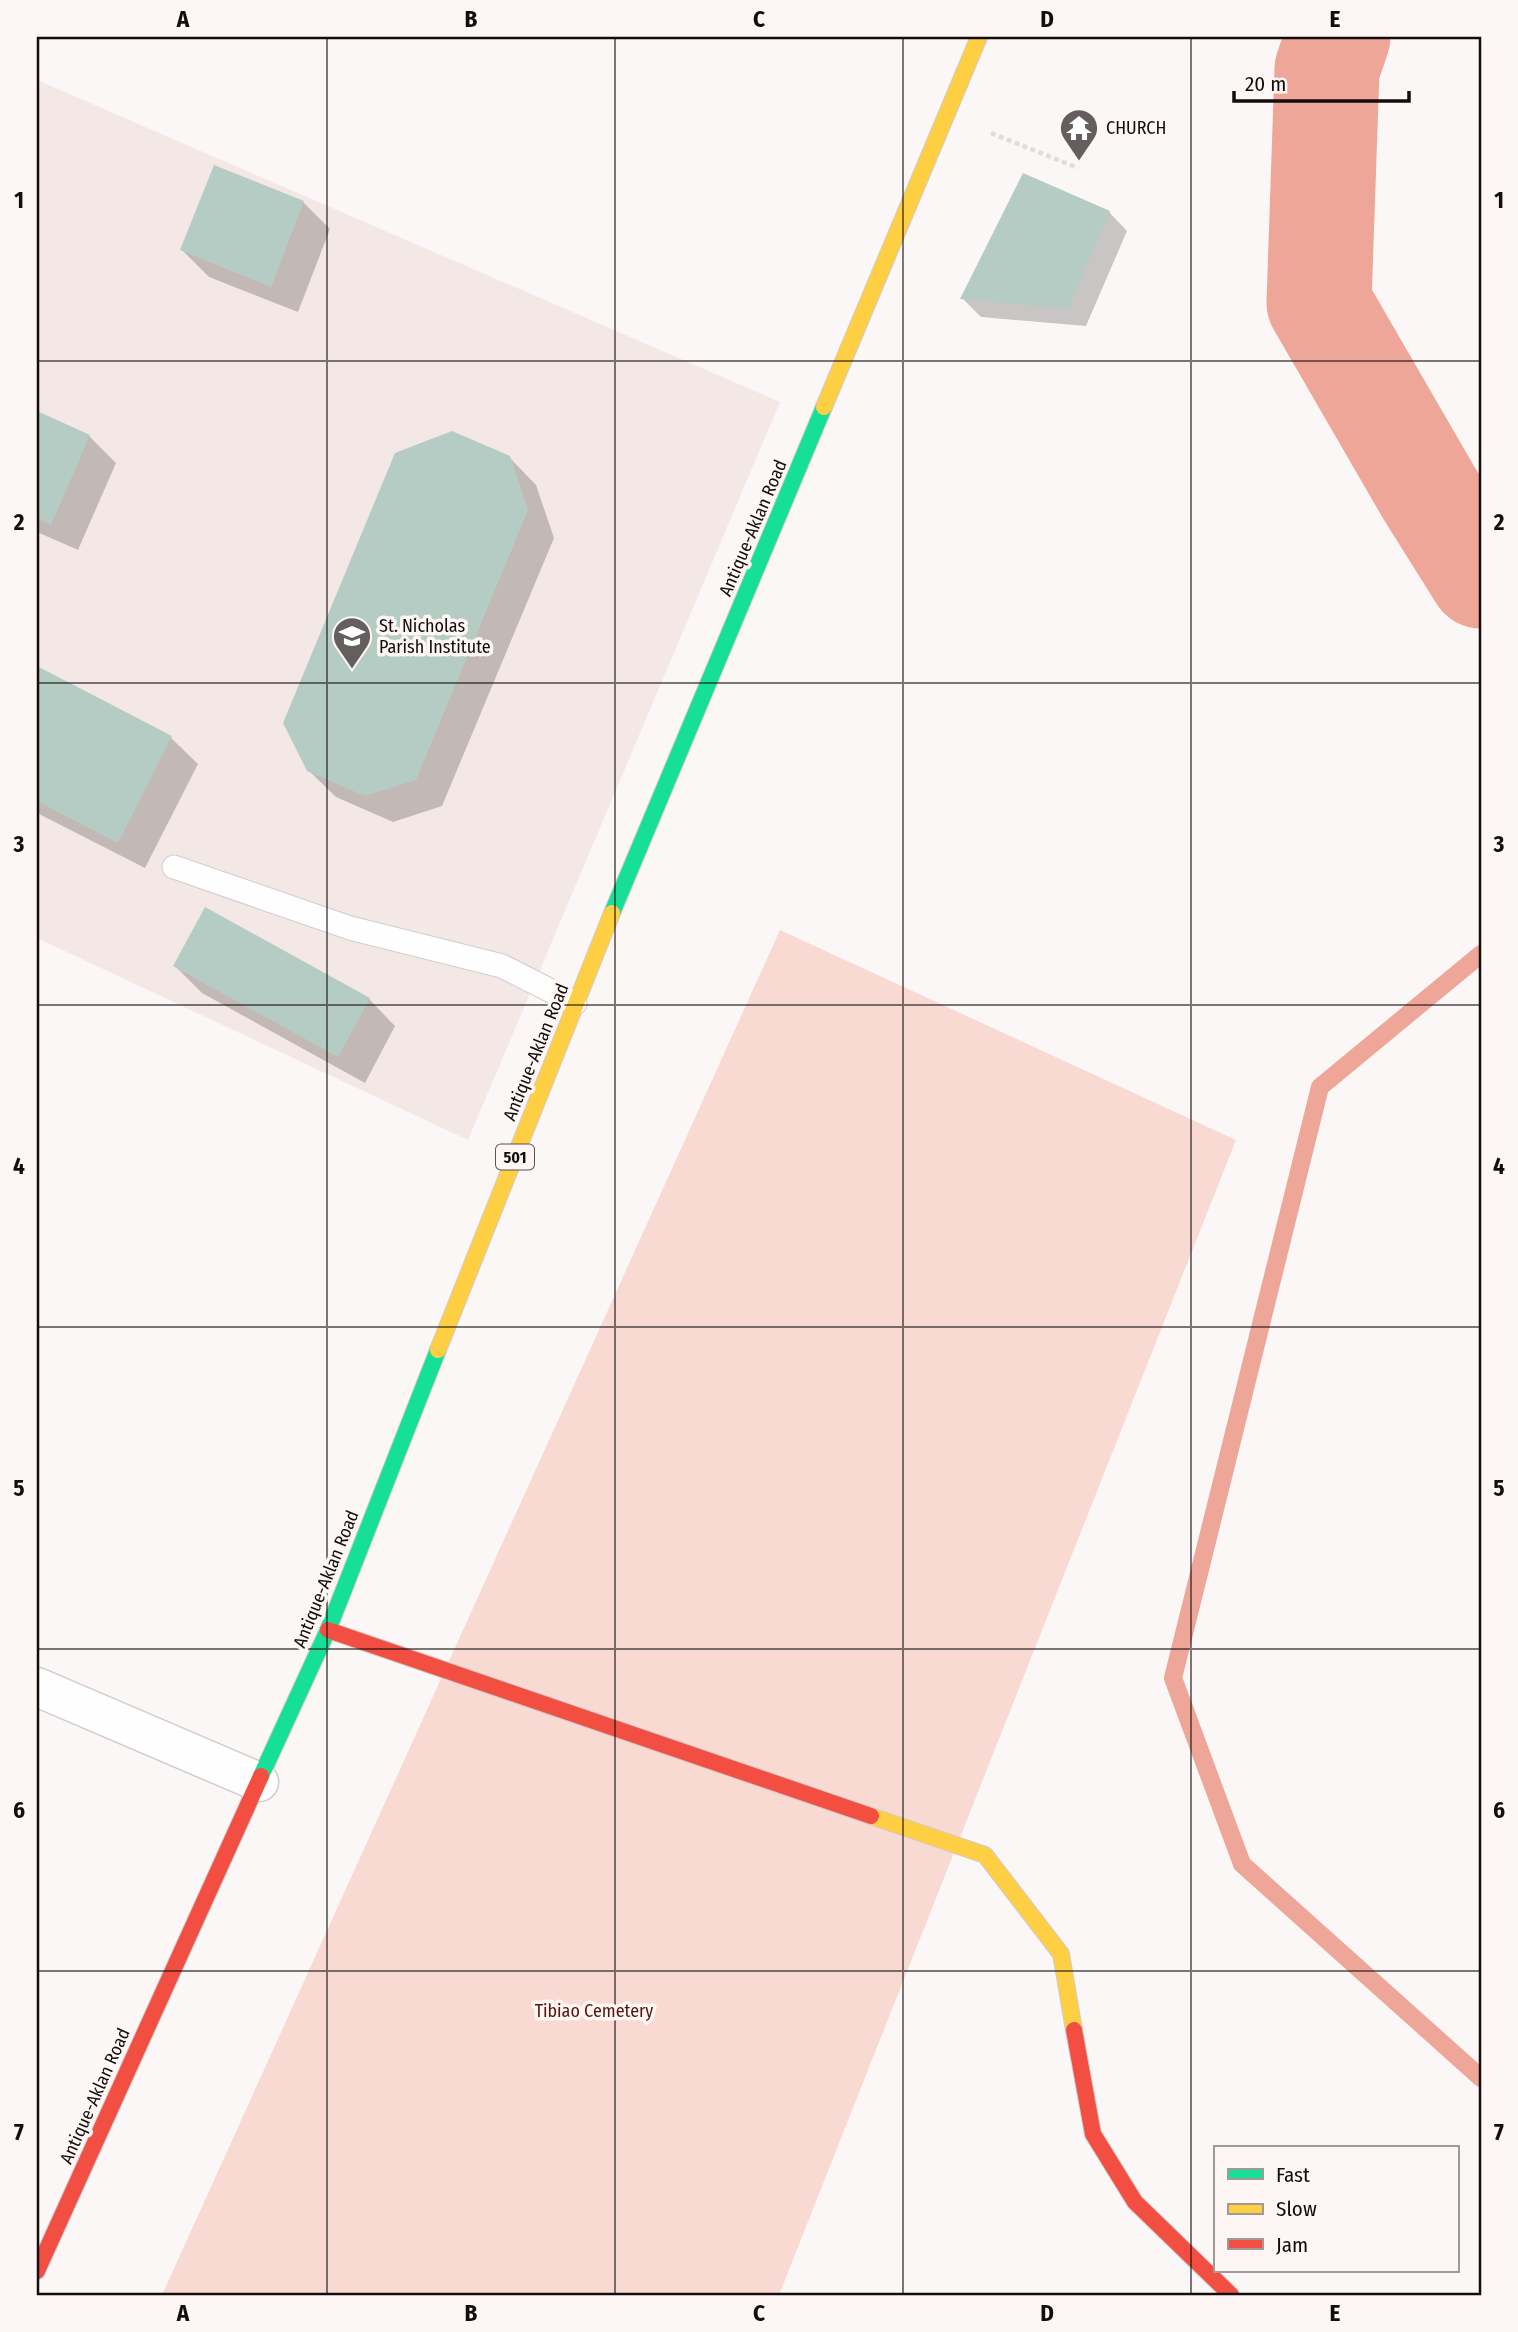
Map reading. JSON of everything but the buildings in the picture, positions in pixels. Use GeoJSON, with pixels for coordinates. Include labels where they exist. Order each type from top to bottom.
{"type":"FeatureCollection","features":[{"type":"Feature","properties":{"kind":"main road","name":"Antique-Aklan Road"},"geometry":{"type":"LineString","coordinates":[[37,2271],[328,1630],[575,1003],[979,37]]}},
{"type":"Feature","properties":{"kind":"main road"},"geometry":{"type":"LineString","coordinates":[[328,1630],[985,1855],[1061,1954],[1093,2134],[1135,2202],[1231,2295]]}},
{"type":"Feature","properties":{"kind":"street"},"geometry":{"type":"LineString","coordinates":[[37,1687],[259,1782]]}},
{"type":"Feature","properties":{"kind":"lane"},"geometry":{"type":"LineString","coordinates":[[174,867],[350,928],[502,966],[575,1003]]}},
{"type":"Feature","properties":{"kind":"path"},"geometry":{"type":"LineString","coordinates":[[946,115],[1078,168]]}},
{"type":"Feature","properties":{"kind":"shaded area","name":"St. Nicholas Parish Institute"},"geometry":{"type":"Polygon","coordinates":[[[37,80],[780,402],[468,1140],[37,938],[37,80]]]}},
{"type":"Feature","properties":{"kind":"green space","name":"Tibiao Cemetery"},"geometry":{"type":"Polygon","coordinates":[[[780,930],[1236,1140],[779,2295],[162,2295],[780,930]]]}},
{"type":"Feature","properties":{"kind":"waterway"},"geometry":{"type":"LineString","coordinates":[[1338,37],[1327,69],[1319,303],[1429,493],[1481,576]]}},
{"type":"Feature","properties":{"kind":"waterway"},"geometry":{"type":"LineString","coordinates":[[1481,954],[1320,1087],[1173,1678],[1242,1864],[1481,2078]]}},
{"type":"Feature","properties":{"kind":"traffic: fast"},"geometry":{"type":"LineString","coordinates":[[612,913],[824,407]]}},
{"type":"Feature","properties":{"kind":"traffic: fast"},"geometry":{"type":"LineString","coordinates":[[261,1776],[328,1630],[438,1350]]}},
{"type":"Feature","properties":{"kind":"traffic: slow"},"geometry":{"type":"LineString","coordinates":[[824,407],[979,37]]}},
{"type":"Feature","properties":{"kind":"traffic: slow"},"geometry":{"type":"LineString","coordinates":[[438,1350],[612,913]]}},
{"type":"Feature","properties":{"kind":"traffic: slow"},"geometry":{"type":"LineString","coordinates":[[871,1816],[985,1855],[1061,1954],[1074,2030]]}},
{"type":"Feature","properties":{"kind":"traffic: jam"},"geometry":{"type":"LineString","coordinates":[[328,1630],[871,1816]]}},
{"type":"Feature","properties":{"kind":"traffic: jam"},"geometry":{"type":"LineString","coordinates":[[37,2271],[261,1776]]}},
{"type":"Feature","properties":{"kind":"traffic: jam"},"geometry":{"type":"LineString","coordinates":[[1074,2030],[1093,2134],[1135,2202],[1231,2295]]}},
{"type":"Feature","properties":{"kind":"place","name":"CHURCH"},"geometry":{"type":"Point","coordinates":[1079,162]}},
{"type":"Feature","properties":{"kind":"place","name":"St. Nicholas Parish Institute"},"geometry":{"type":"Point","coordinates":[352,670]}}]}
